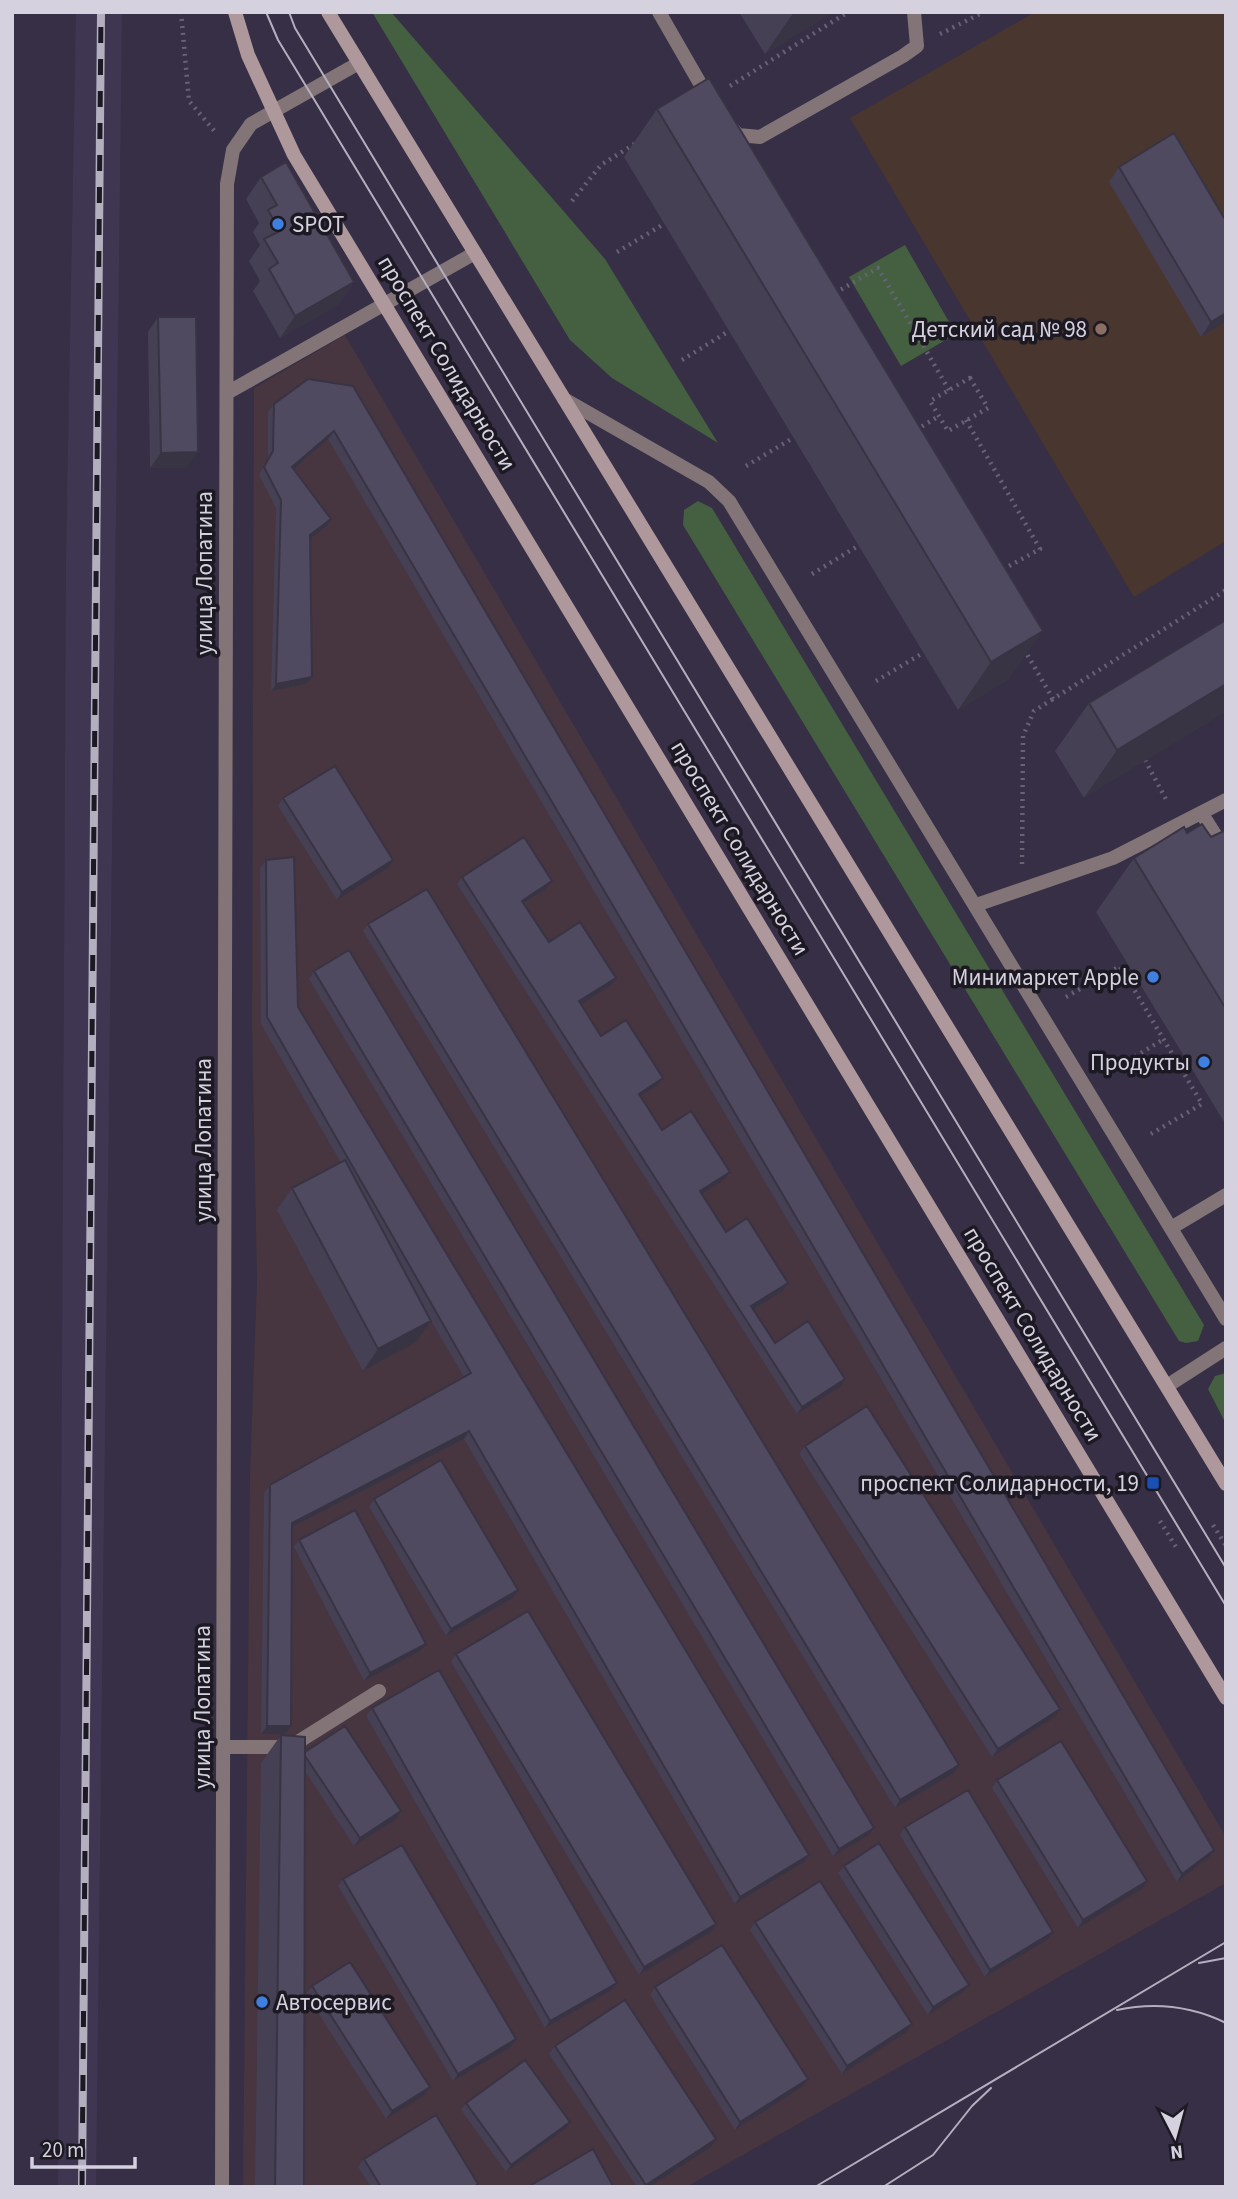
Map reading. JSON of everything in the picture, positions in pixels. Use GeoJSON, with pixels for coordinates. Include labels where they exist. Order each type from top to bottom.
{"type":"FeatureCollection","features":[{"type":"Feature","properties":{"kind":"main road","name":"проспект Солидарности"},"geometry":{"type":"LineString","coordinates":[[235,12],[248,55],[295,155],[1226,1698]]}},
{"type":"Feature","properties":{"kind":"main road"},"geometry":{"type":"LineString","coordinates":[[328,12],[1226,1484]]}},
{"type":"Feature","properties":{"kind":"street"},"geometry":{"type":"LineString","coordinates":[[659,12],[716,108],[738,135],[760,137],[917,46],[914,12]]}},
{"type":"Feature","properties":{"kind":"street","name":"улица Лопатина"},"geometry":{"type":"LineString","coordinates":[[222,2187],[227,184],[233,150],[251,124],[359,63]]}},
{"type":"Feature","properties":{"kind":"street"},"geometry":{"type":"LineString","coordinates":[[228,393],[386,306],[475,253]]}},
{"type":"Feature","properties":{"kind":"street"},"geometry":{"type":"LineString","coordinates":[[564,400],[709,482],[729,500],[1226,1318]]}},
{"type":"Feature","properties":{"kind":"street"},"geometry":{"type":"LineString","coordinates":[[976,905],[1113,858],[1226,800]]}},
{"type":"Feature","properties":{"kind":"street"},"geometry":{"type":"LineString","coordinates":[[1202,814],[1226,852]]}},
{"type":"Feature","properties":{"kind":"street"},"geometry":{"type":"LineString","coordinates":[[1171,1228],[1226,1195]]}},
{"type":"Feature","properties":{"kind":"street"},"geometry":{"type":"LineString","coordinates":[[1167,1386],[1226,1348]]}},
{"type":"Feature","properties":{"kind":"street"},"geometry":{"type":"LineString","coordinates":[[225,1747],[290,1747],[379,1691]]}},
{"type":"Feature","properties":{"kind":"path"},"geometry":{"type":"LineString","coordinates":[[181,12],[190,101],[203,121],[233,150]]}},
{"type":"Feature","properties":{"kind":"path"},"geometry":{"type":"LineString","coordinates":[[716,108],[848,12]]}},
{"type":"Feature","properties":{"kind":"path"},"geometry":{"type":"LineString","coordinates":[[917,46],[984,12]]}},
{"type":"Feature","properties":{"kind":"path"},"geometry":{"type":"LineString","coordinates":[[572,201],[601,165],[642,139]]}},
{"type":"Feature","properties":{"kind":"path"},"geometry":{"type":"LineString","coordinates":[[617,252],[664,224]]}},
{"type":"Feature","properties":{"kind":"path"},"geometry":{"type":"LineString","coordinates":[[833,294],[878,268],[949,390]]}},
{"type":"Feature","properties":{"kind":"path"},"geometry":{"type":"LineString","coordinates":[[682,360],[729,331]]}},
{"type":"Feature","properties":{"kind":"path"},"geometry":{"type":"LineString","coordinates":[[970,378],[988,408],[948,431],[930,401],[949,390],[970,378]]}},
{"type":"Feature","properties":{"kind":"path"},"geometry":{"type":"LineString","coordinates":[[911,432],[939,416]]}},
{"type":"Feature","properties":{"kind":"path"},"geometry":{"type":"LineString","coordinates":[[966,421],[1040,548],[996,574]]}},
{"type":"Feature","properties":{"kind":"path"},"geometry":{"type":"LineString","coordinates":[[746,466],[793,438]]}},
{"type":"Feature","properties":{"kind":"path"},"geometry":{"type":"LineString","coordinates":[[811,574],[858,546]]}},
{"type":"Feature","properties":{"kind":"path"},"geometry":{"type":"LineString","coordinates":[[1022,889],[1023,736],[1034,711],[1226,590]]}},
{"type":"Feature","properties":{"kind":"path"},"geometry":{"type":"LineString","coordinates":[[1019,640],[1053,699]]}},
{"type":"Feature","properties":{"kind":"path"},"geometry":{"type":"LineString","coordinates":[[876,681],[923,653]]}},
{"type":"Feature","properties":{"kind":"path"},"geometry":{"type":"LineString","coordinates":[[1145,760],[1181,825]]}},
{"type":"Feature","properties":{"kind":"path"},"geometry":{"type":"LineString","coordinates":[[1066,997],[1120,965],[1202,1104],[1149,1135]]}},
{"type":"Feature","properties":{"kind":"path"},"geometry":{"type":"LineString","coordinates":[[1111,1071],[1164,1039]]}},
{"type":"Feature","properties":{"kind":"path"},"geometry":{"type":"LineString","coordinates":[[1160,1521],[1176,1548]]}},
{"type":"Feature","properties":{"kind":"path"},"geometry":{"type":"LineString","coordinates":[[1213,1525],[1226,1546]]}},
{"type":"Feature","properties":{"kind":"shaded area"},"geometry":{"type":"Polygon","coordinates":[[[76,12],[122,12],[96,2187],[58,2187],[66,559],[76,12]]]}},
{"type":"Feature","properties":{"kind":"shaded area","name":"Детский сад № 98"},"geometry":{"type":"Polygon","coordinates":[[[1035,12],[1226,12],[1226,541],[1134,597],[850,118],[1035,12]]]}},
{"type":"Feature","properties":{"kind":"shaded area"},"geometry":{"type":"Polygon","coordinates":[[[345,335],[1226,1837],[1226,1883],[686,2187],[243,2187],[250,1472],[257,1281],[252,1027],[254,388],[345,335]]]}},
{"type":"Feature","properties":{"kind":"green space"},"geometry":{"type":"Polygon","coordinates":[[[372,12],[391,12],[605,259],[718,443],[612,378],[570,340],[372,12]]]}},
{"type":"Feature","properties":{"kind":"green space"},"geometry":{"type":"Polygon","coordinates":[[[905,245],[956,334],[901,366],[849,277],[905,245]]]}},
{"type":"Feature","properties":{"kind":"green space"},"geometry":{"type":"Polygon","coordinates":[[[698,501],[712,508],[1204,1325],[1198,1341],[1179,1341],[683,525],[684,510],[698,501]]]}},
{"type":"Feature","properties":{"kind":"green space"},"geometry":{"type":"Polygon","coordinates":[[[1226,1373],[1226,1424],[1208,1389],[1215,1376],[1226,1373]]]}},
{"type":"Feature","properties":{"kind":"building"},"geometry":{"type":"Polygon","coordinates":[[[709,78],[1043,631],[991,662],[657,109],[709,78]]]}},
{"type":"Feature","properties":{"kind":"building"},"geometry":{"type":"Polygon","coordinates":[[[1174,133],[1224,218],[1226,217],[1226,313],[1211,322],[1119,167],[1174,133]]]}},
{"type":"Feature","properties":{"kind":"building"},"geometry":{"type":"Polygon","coordinates":[[[286,162],[354,282],[295,316],[269,269],[278,263],[264,239],[280,231],[268,210],[277,205],[261,177],[286,162]]]}},
{"type":"Feature","properties":{"kind":"building"},"geometry":{"type":"Polygon","coordinates":[[[158,317],[196,317],[198,452],[161,453],[158,317]]]}},
{"type":"Feature","properties":{"kind":"building"},"geometry":{"type":"Polygon","coordinates":[[[308,379],[353,386],[1214,1850],[1182,1874],[334,431],[292,467],[331,519],[310,535],[312,677],[276,684],[281,500],[264,467],[273,451],[274,404],[308,379]]]}},
{"type":"Feature","properties":{"kind":"building"},"geometry":{"type":"Polygon","coordinates":[[[1226,620],[1226,684],[1117,750],[1089,703],[1226,620]]]}},
{"type":"Feature","properties":{"kind":"building"},"geometry":{"type":"Polygon","coordinates":[[[335,766],[393,860],[342,892],[283,798],[335,766]]]}},
{"type":"Feature","properties":{"kind":"building"},"geometry":{"type":"Polygon","coordinates":[[[1202,824],[1211,837],[1226,830],[1226,1009],[1134,858],[1184,827],[1187,833],[1202,824]]]}},
{"type":"Feature","properties":{"kind":"building"},"geometry":{"type":"Polygon","coordinates":[[[524,837],[552,881],[522,901],[549,942],[580,922],[616,978],[579,1001],[601,1036],[626,1020],[663,1078],[639,1094],[662,1130],[691,1111],[730,1172],[700,1191],[726,1232],[747,1218],[788,1283],[751,1306],[775,1343],[808,1321],[845,1379],[802,1407],[462,877],[524,837]]]}},
{"type":"Feature","properties":{"kind":"building"},"geometry":{"type":"Polygon","coordinates":[[[294,857],[298,1007],[809,1855],[740,1897],[469,1431],[292,1523],[291,1726],[267,1726],[270,1485],[471,1373],[267,1017],[266,860],[294,857]]]}},
{"type":"Feature","properties":{"kind":"building"},"geometry":{"type":"Polygon","coordinates":[[[427,889],[959,1765],[900,1800],[368,924],[427,889]]]}},
{"type":"Feature","properties":{"kind":"building"},"geometry":{"type":"Polygon","coordinates":[[[349,950],[874,1828],[839,1849],[314,971],[349,950]]]}},
{"type":"Feature","properties":{"kind":"building"},"geometry":{"type":"Polygon","coordinates":[[[345,1160],[431,1321],[378,1349],[292,1188],[345,1160]]]}},
{"type":"Feature","properties":{"kind":"building"},"geometry":{"type":"Polygon","coordinates":[[[867,1406],[1060,1709],[998,1749],[805,1446],[867,1406]]]}},
{"type":"Feature","properties":{"kind":"building"},"geometry":{"type":"Polygon","coordinates":[[[441,1460],[518,1590],[451,1629],[374,1499],[441,1460]]]}},
{"type":"Feature","properties":{"kind":"building"},"geometry":{"type":"Polygon","coordinates":[[[355,1510],[426,1644],[370,1673],[299,1540],[355,1510]]]}},
{"type":"Feature","properties":{"kind":"building"},"geometry":{"type":"Polygon","coordinates":[[[528,1611],[716,1924],[644,1967],[456,1654],[528,1611]]]}},
{"type":"Feature","properties":{"kind":"building"},"geometry":{"type":"Polygon","coordinates":[[[439,1670],[617,1983],[550,2021],[372,1708],[439,1670]]]}},
{"type":"Feature","properties":{"kind":"building"},"geometry":{"type":"Polygon","coordinates":[[[345,1726],[401,1811],[360,1838],[305,1756],[305,1752],[345,1726]]]}},
{"type":"Feature","properties":{"kind":"building"},"geometry":{"type":"Polygon","coordinates":[[[281,1735],[305,1737],[304,2187],[275,2187],[281,1735]]]}},
{"type":"Feature","properties":{"kind":"building"},"geometry":{"type":"Polygon","coordinates":[[[1061,1741],[1147,1881],[1083,1920],[997,1780],[1061,1741]]]}},
{"type":"Feature","properties":{"kind":"building"},"geometry":{"type":"Polygon","coordinates":[[[968,1790],[1053,1932],[990,1970],[905,1827],[968,1790]]]}},
{"type":"Feature","properties":{"kind":"building"},"geometry":{"type":"Polygon","coordinates":[[[879,1843],[969,1985],[933,2007],[844,1866],[879,1843]]]}},
{"type":"Feature","properties":{"kind":"building"},"geometry":{"type":"Polygon","coordinates":[[[402,1845],[516,2039],[458,2074],[343,1879],[402,1845]]]}},
{"type":"Feature","properties":{"kind":"building"},"geometry":{"type":"Polygon","coordinates":[[[820,1881],[912,2024],[847,2066],[755,1922],[820,1881]]]}},
{"type":"Feature","properties":{"kind":"building"},"geometry":{"type":"Polygon","coordinates":[[[722,1945],[808,2079],[740,2122],[655,1987],[722,1945]]]}},
{"type":"Feature","properties":{"kind":"building"},"geometry":{"type":"Polygon","coordinates":[[[350,1962],[430,2087],[392,2111],[312,1986],[350,1962]]]}},
{"type":"Feature","properties":{"kind":"building"},"geometry":{"type":"Polygon","coordinates":[[[625,2000],[716,2139],[646,2185],[555,2046],[625,2000]]]}},
{"type":"Feature","properties":{"kind":"building"},"geometry":{"type":"Polygon","coordinates":[[[525,2060],[570,2122],[511,2165],[466,2103],[525,2060]]]}},
{"type":"Feature","properties":{"kind":"building"},"geometry":{"type":"Polygon","coordinates":[[[436,2115],[478,2184],[474,2187],[381,2187],[364,2159],[436,2115]]]}},
{"type":"Feature","properties":{"kind":"building"},"geometry":{"type":"Polygon","coordinates":[[[593,2149],[613,2187],[528,2187],[593,2149]]]}},
{"type":"Feature","properties":{"kind":"tram line"},"geometry":{"type":"LineString","coordinates":[[266,12],[278,40],[1226,1606]]}},
{"type":"Feature","properties":{"kind":"tram line"},"geometry":{"type":"LineString","coordinates":[[289,12],[295,28],[1226,1568]]}},
{"type":"Feature","properties":{"kind":"tram line"},"geometry":{"type":"LineString","coordinates":[[815,2187],[1226,1942]]}},
{"type":"Feature","properties":{"kind":"tram line"},"geometry":{"type":"LineString","coordinates":[[1199,1963],[1226,1958]]}},
{"type":"Feature","properties":{"kind":"tram line"},"geometry":{"type":"LineString","coordinates":[[1117,2010],[1145,2006],[1173,2007],[1226,2023]]}},
{"type":"Feature","properties":{"kind":"tram line"},"geometry":{"type":"LineString","coordinates":[[883,2187],[933,2155],[972,2106],[991,2088]]}},
{"type":"Feature","properties":{"kind":"railway"},"geometry":{"type":"LineString","coordinates":[[82,2187],[101,12]]}},
{"type":"Feature","properties":{"kind":"place","name":"SPOT"},"geometry":{"type":"Point","coordinates":[278,224]}},
{"type":"Feature","properties":{"kind":"place","name":"Детский сад № 98"},"geometry":{"type":"Point","coordinates":[1101,329]}},
{"type":"Feature","properties":{"kind":"place","name":"Минимаркет Apple"},"geometry":{"type":"Point","coordinates":[1153,977]}},
{"type":"Feature","properties":{"kind":"place","name":"Продукты"},"geometry":{"type":"Point","coordinates":[1204,1062]}},
{"type":"Feature","properties":{"kind":"place","name":"проспект Солидарности, 19"},"geometry":{"type":"Point","coordinates":[1153,1483]}},
{"type":"Feature","properties":{"kind":"place","name":"Автосервис"},"geometry":{"type":"Point","coordinates":[262,2002]}}]}
